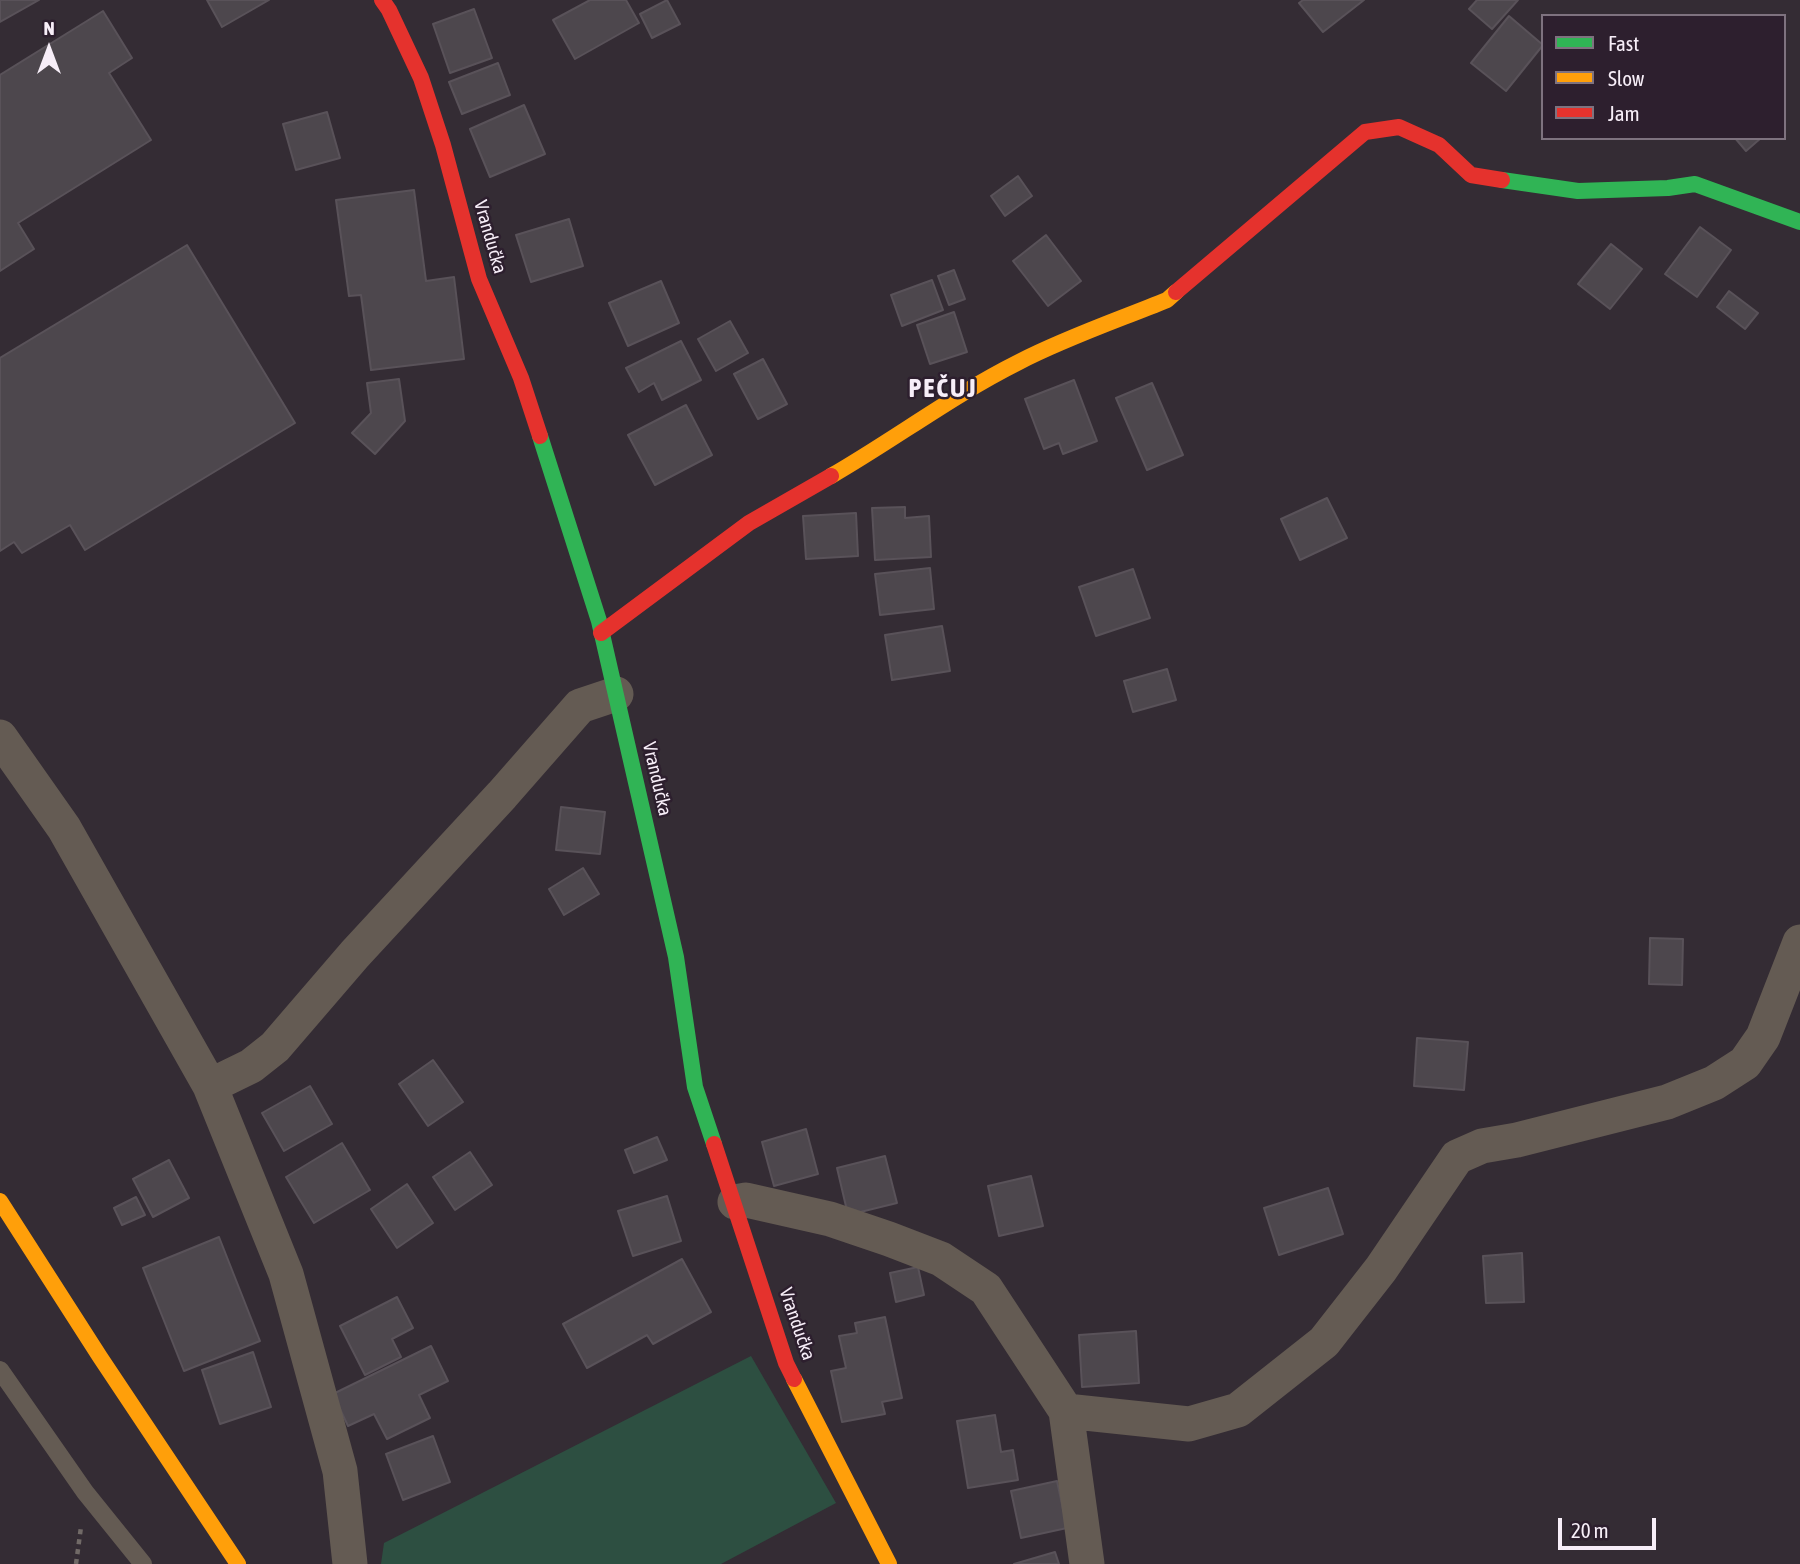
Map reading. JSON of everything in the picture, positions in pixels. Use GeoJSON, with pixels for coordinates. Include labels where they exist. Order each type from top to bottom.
{"type":"FeatureCollection","features":[{"type":"Feature","properties":{"kind":"street","name":"Vrandučka"},"geometry":{"type":"LineString","coordinates":[[382,0],[421,78],[443,145],[479,279],[521,378],[601,633],[676,957],[695,1087],[786,1363],[889,1564]]}},
{"type":"Feature","properties":{"kind":"street"},"geometry":{"type":"LineString","coordinates":[[601,633],[749,523],[886,445],[928,414],[1020,361],[1167,300],[1365,132],[1399,127],[1439,145],[1471,175],[1578,191],[1668,188],[1695,184],[1800,222]]}},
{"type":"Feature","properties":{"kind":"street"},"geometry":{"type":"LineString","coordinates":[[210,1086],[251,1066],[275,1048],[355,954],[502,796],[580,706],[616,694]]}},
{"type":"Feature","properties":{"kind":"street"},"geometry":{"type":"LineString","coordinates":[[0,737],[64,828],[210,1086],[286,1274],[340,1471],[350,1564]]}},
{"type":"Feature","properties":{"kind":"street"},"geometry":{"type":"LineString","coordinates":[[1066,1411],[1189,1424],[1238,1410],[1324,1342],[1381,1269],[1457,1157],[1482,1146],[1517,1140],[1667,1101],[1714,1083],[1745,1063],[1763,1037],[1800,942]]}},
{"type":"Feature","properties":{"kind":"street"},"geometry":{"type":"LineString","coordinates":[[735,1202],[746,1200],[830,1219],[941,1259],[986,1289],[1066,1411],[1087,1564]]}},
{"type":"Feature","properties":{"kind":"street"},"geometry":{"type":"LineString","coordinates":[[0,1201],[238,1564]]}},
{"type":"Feature","properties":{"kind":"lane"},"geometry":{"type":"LineString","coordinates":[[0,1370],[85,1492],[143,1564]]}},
{"type":"Feature","properties":{"kind":"green space"},"geometry":{"type":"Polygon","coordinates":[[[751,1356],[836,1503],[721,1564],[381,1564],[384,1543],[751,1356]]]}},
{"type":"Feature","properties":{"kind":"building"},"geometry":{"type":"Polygon","coordinates":[[[0,0],[39,0],[0,22],[0,0]]]}},
{"type":"Feature","properties":{"kind":"building"},"geometry":{"type":"Polygon","coordinates":[[[207,0],[269,0],[222,27],[207,0]]]}},
{"type":"Feature","properties":{"kind":"building"},"geometry":{"type":"Polygon","coordinates":[[[590,0],[626,0],[639,23],[575,59],[553,20],[590,0]]]}},
{"type":"Feature","properties":{"kind":"building"},"geometry":{"type":"Polygon","coordinates":[[[667,0],[680,24],[652,38],[640,14],[667,0]]]}},
{"type":"Feature","properties":{"kind":"building"},"geometry":{"type":"Polygon","coordinates":[[[1303,0],[1364,0],[1323,32],[1299,3],[1303,0]]]}},
{"type":"Feature","properties":{"kind":"building"},"geometry":{"type":"Polygon","coordinates":[[[1477,0],[1518,0],[1492,29],[1469,9],[1477,0]]]}},
{"type":"Feature","properties":{"kind":"building"},"geometry":{"type":"Polygon","coordinates":[[[474,9],[492,58],[450,73],[433,24],[474,9]]]}},
{"type":"Feature","properties":{"kind":"building"},"geometry":{"type":"Polygon","coordinates":[[[103,11],[132,58],[109,73],[151,140],[18,223],[34,249],[0,271],[0,75],[103,11]]]}},
{"type":"Feature","properties":{"kind":"building"},"geometry":{"type":"Polygon","coordinates":[[[1509,16],[1541,43],[1541,47],[1506,91],[1471,63],[1509,16]]]}},
{"type":"Feature","properties":{"kind":"building"},"geometry":{"type":"Polygon","coordinates":[[[498,63],[510,95],[462,114],[449,82],[498,63]]]}},
{"type":"Feature","properties":{"kind":"building"},"geometry":{"type":"Polygon","coordinates":[[[524,105],[545,154],[490,177],[470,129],[524,105]]]}},
{"type":"Feature","properties":{"kind":"building"},"geometry":{"type":"Polygon","coordinates":[[[327,112],[340,158],[296,170],[283,124],[327,112]]]}},
{"type":"Feature","properties":{"kind":"building"},"geometry":{"type":"Polygon","coordinates":[[[1737,140],[1759,140],[1746,151],[1737,140]]]}},
{"type":"Feature","properties":{"kind":"building"},"geometry":{"type":"Polygon","coordinates":[[[1018,176],[1032,196],[1005,216],[991,196],[1018,176]]]}},
{"type":"Feature","properties":{"kind":"building"},"geometry":{"type":"Polygon","coordinates":[[[414,190],[426,281],[454,277],[464,359],[371,370],[361,295],[349,296],[336,200],[414,190]]]}},
{"type":"Feature","properties":{"kind":"building"},"geometry":{"type":"Polygon","coordinates":[[[569,219],[583,266],[531,282],[516,235],[569,219]]]}},
{"type":"Feature","properties":{"kind":"building"},"geometry":{"type":"Polygon","coordinates":[[[1700,227],[1731,250],[1697,297],[1665,274],[1700,227]]]}},
{"type":"Feature","properties":{"kind":"building"},"geometry":{"type":"Polygon","coordinates":[[[1046,235],[1081,281],[1048,306],[1013,261],[1046,235]]]}},
{"type":"Feature","properties":{"kind":"building"},"geometry":{"type":"Polygon","coordinates":[[[1611,244],[1642,269],[1610,309],[1578,284],[1611,244]]]}},
{"type":"Feature","properties":{"kind":"building"},"geometry":{"type":"Polygon","coordinates":[[[187,245],[295,423],[85,550],[70,525],[22,553],[14,542],[0,551],[0,358],[187,245]]]}},
{"type":"Feature","properties":{"kind":"building"},"geometry":{"type":"Polygon","coordinates":[[[954,270],[965,299],[949,305],[938,276],[954,270]]]}},
{"type":"Feature","properties":{"kind":"building"},"geometry":{"type":"Polygon","coordinates":[[[932,280],[943,310],[902,326],[891,295],[932,280]]]}},
{"type":"Feature","properties":{"kind":"building"},"geometry":{"type":"Polygon","coordinates":[[[661,281],[679,323],[628,346],[609,303],[661,281]]]}},
{"type":"Feature","properties":{"kind":"building"},"geometry":{"type":"Polygon","coordinates":[[[1729,291],[1758,313],[1745,329],[1717,307],[1729,291]]]}},
{"type":"Feature","properties":{"kind":"building"},"geometry":{"type":"Polygon","coordinates":[[[954,312],[967,352],[930,364],[917,325],[954,312]]]}},
{"type":"Feature","properties":{"kind":"building"},"geometry":{"type":"Polygon","coordinates":[[[730,321],[748,353],[716,371],[698,339],[730,321]]]}},
{"type":"Feature","properties":{"kind":"building"},"geometry":{"type":"Polygon","coordinates":[[[681,341],[701,380],[662,400],[654,383],[639,392],[626,368],[681,341]]]}},
{"type":"Feature","properties":{"kind":"building"},"geometry":{"type":"Polygon","coordinates":[[[763,359],[787,404],[758,419],[734,374],[763,359]]]}},
{"type":"Feature","properties":{"kind":"building"},"geometry":{"type":"Polygon","coordinates":[[[399,379],[405,421],[375,454],[352,433],[371,413],[367,383],[399,379]]]}},
{"type":"Feature","properties":{"kind":"building"},"geometry":{"type":"Polygon","coordinates":[[[1074,380],[1097,441],[1063,454],[1059,443],[1044,449],[1025,399],[1074,380]]]}},
{"type":"Feature","properties":{"kind":"building"},"geometry":{"type":"Polygon","coordinates":[[[1152,383],[1183,455],[1147,470],[1116,398],[1152,383]]]}},
{"type":"Feature","properties":{"kind":"building"},"geometry":{"type":"Polygon","coordinates":[[[686,405],[712,455],[655,485],[628,435],[686,405]]]}},
{"type":"Feature","properties":{"kind":"building"},"geometry":{"type":"Polygon","coordinates":[[[1327,498],[1347,538],[1300,560],[1281,519],[1327,498]]]}},
{"type":"Feature","properties":{"kind":"building"},"geometry":{"type":"Polygon","coordinates":[[[905,507],[905,518],[929,516],[931,557],[875,560],[872,508],[905,507]]]}},
{"type":"Feature","properties":{"kind":"building"},"geometry":{"type":"Polygon","coordinates":[[[856,513],[858,556],[806,559],[803,516],[856,513]]]}},
{"type":"Feature","properties":{"kind":"building"},"geometry":{"type":"Polygon","coordinates":[[[930,568],[934,609],[880,615],[875,574],[930,568]]]}},
{"type":"Feature","properties":{"kind":"building"},"geometry":{"type":"Polygon","coordinates":[[[1133,569],[1150,618],[1096,636],[1079,587],[1133,569]]]}},
{"type":"Feature","properties":{"kind":"building"},"geometry":{"type":"Polygon","coordinates":[[[942,626],[950,671],[892,680],[885,635],[942,626]]]}},
{"type":"Feature","properties":{"kind":"building"},"geometry":{"type":"Polygon","coordinates":[[[1167,669],[1176,700],[1133,712],[1124,681],[1167,669]]]}},
{"type":"Feature","properties":{"kind":"building"},"geometry":{"type":"Polygon","coordinates":[[[561,807],[605,812],[600,854],[556,850],[561,807]]]}},
{"type":"Feature","properties":{"kind":"building"},"geometry":{"type":"Polygon","coordinates":[[[583,868],[599,894],[564,915],[549,889],[583,868]]]}},
{"type":"Feature","properties":{"kind":"building"},"geometry":{"type":"Polygon","coordinates":[[[1650,938],[1683,939],[1682,985],[1649,984],[1650,938]]]}},
{"type":"Feature","properties":{"kind":"building"},"geometry":{"type":"Polygon","coordinates":[[[1417,1038],[1468,1042],[1464,1090],[1414,1086],[1417,1038]]]}},
{"type":"Feature","properties":{"kind":"building"},"geometry":{"type":"Polygon","coordinates":[[[433,1060],[463,1102],[428,1126],[399,1084],[433,1060]]]}},
{"type":"Feature","properties":{"kind":"building"},"geometry":{"type":"Polygon","coordinates":[[[310,1086],[332,1124],[284,1151],[262,1113],[310,1086]]]}},
{"type":"Feature","properties":{"kind":"building"},"geometry":{"type":"Polygon","coordinates":[[[806,1129],[818,1174],[774,1186],[762,1142],[806,1129]]]}},
{"type":"Feature","properties":{"kind":"building"},"geometry":{"type":"Polygon","coordinates":[[[657,1137],[667,1160],[634,1173],[625,1150],[657,1137]]]}},
{"type":"Feature","properties":{"kind":"building"},"geometry":{"type":"Polygon","coordinates":[[[342,1143],[370,1190],[314,1223],[286,1177],[342,1143]]]}},
{"type":"Feature","properties":{"kind":"building"},"geometry":{"type":"Polygon","coordinates":[[[470,1152],[492,1185],[455,1210],[433,1177],[470,1152]]]}},
{"type":"Feature","properties":{"kind":"building"},"geometry":{"type":"Polygon","coordinates":[[[885,1156],[897,1203],[848,1215],[837,1168],[885,1156]]]}},
{"type":"Feature","properties":{"kind":"building"},"geometry":{"type":"Polygon","coordinates":[[[169,1160],[189,1198],[153,1217],[133,1179],[169,1160]]]}},
{"type":"Feature","properties":{"kind":"building"},"geometry":{"type":"Polygon","coordinates":[[[1031,1176],[1043,1226],[999,1236],[988,1186],[1031,1176]]]}},
{"type":"Feature","properties":{"kind":"building"},"geometry":{"type":"Polygon","coordinates":[[[407,1184],[433,1223],[397,1248],[371,1209],[407,1184]]]}},
{"type":"Feature","properties":{"kind":"building"},"geometry":{"type":"Polygon","coordinates":[[[1328,1188],[1343,1234],[1279,1255],[1264,1208],[1328,1188]]]}},
{"type":"Feature","properties":{"kind":"building"},"geometry":{"type":"Polygon","coordinates":[[[667,1196],[681,1241],[633,1256],[618,1211],[667,1196]]]}},
{"type":"Feature","properties":{"kind":"building"},"geometry":{"type":"Polygon","coordinates":[[[136,1197],[145,1215],[122,1225],[114,1208],[136,1197]]]}},
{"type":"Feature","properties":{"kind":"building"},"geometry":{"type":"Polygon","coordinates":[[[219,1237],[260,1341],[184,1371],[143,1268],[219,1237]]]}},
{"type":"Feature","properties":{"kind":"building"},"geometry":{"type":"Polygon","coordinates":[[[1522,1253],[1524,1302],[1486,1303],[1483,1256],[1522,1253]]]}},
{"type":"Feature","properties":{"kind":"building"},"geometry":{"type":"Polygon","coordinates":[[[682,1259],[711,1312],[653,1344],[647,1335],[587,1368],[563,1324],[682,1259]]]}},
{"type":"Feature","properties":{"kind":"building"},"geometry":{"type":"Polygon","coordinates":[[[918,1267],[924,1295],[896,1302],[890,1273],[918,1267]]]}},
{"type":"Feature","properties":{"kind":"building"},"geometry":{"type":"Polygon","coordinates":[[[397,1297],[413,1328],[392,1339],[401,1357],[365,1375],[340,1326],[397,1297]]]}},
{"type":"Feature","properties":{"kind":"building"},"geometry":{"type":"Polygon","coordinates":[[[885,1317],[902,1398],[882,1402],[885,1414],[842,1422],[831,1371],[846,1368],[839,1336],[857,1333],[855,1323],[885,1317]]]}},
{"type":"Feature","properties":{"kind":"building"},"geometry":{"type":"Polygon","coordinates":[[[1136,1331],[1139,1383],[1082,1387],[1079,1335],[1136,1331]]]}},
{"type":"Feature","properties":{"kind":"building"},"geometry":{"type":"Polygon","coordinates":[[[431,1346],[448,1381],[419,1395],[430,1418],[387,1439],[374,1414],[348,1426],[333,1394],[431,1346]]]}},
{"type":"Feature","properties":{"kind":"building"},"geometry":{"type":"Polygon","coordinates":[[[253,1352],[271,1407],[220,1424],[202,1370],[253,1352]]]}},
{"type":"Feature","properties":{"kind":"building"},"geometry":{"type":"Polygon","coordinates":[[[995,1415],[1001,1452],[1013,1450],[1018,1480],[968,1488],[957,1421],[995,1415]]]}},
{"type":"Feature","properties":{"kind":"building"},"geometry":{"type":"Polygon","coordinates":[[[433,1436],[450,1482],[403,1500],[386,1454],[433,1436]]]}},
{"type":"Feature","properties":{"kind":"building"},"geometry":{"type":"Polygon","coordinates":[[[1057,1481],[1067,1528],[1021,1538],[1011,1491],[1057,1481]]]}},
{"type":"Feature","properties":{"kind":"building"},"geometry":{"type":"Polygon","coordinates":[[[1055,1552],[1059,1564],[1014,1564],[1055,1552]]]}},
{"type":"Feature","properties":{"kind":"traffic: fast"},"geometry":{"type":"LineString","coordinates":[[1502,180],[1578,191],[1668,188],[1695,184],[1800,222]]}},
{"type":"Feature","properties":{"kind":"traffic: fast"},"geometry":{"type":"LineString","coordinates":[[540,436],[599,621],[676,957],[695,1087],[714,1144]]}},
{"type":"Feature","properties":{"kind":"traffic: slow"},"geometry":{"type":"LineString","coordinates":[[831,476],[995,375],[1055,345],[1167,300],[1176,292]]}},
{"type":"Feature","properties":{"kind":"traffic: slow"},"geometry":{"type":"LineString","coordinates":[[0,1201],[238,1564]]}},
{"type":"Feature","properties":{"kind":"traffic: slow"},"geometry":{"type":"LineString","coordinates":[[794,1379],[889,1564]]}},
{"type":"Feature","properties":{"kind":"traffic: jam"},"geometry":{"type":"LineString","coordinates":[[382,0],[421,78],[443,145],[479,279],[521,378],[540,436]]}},
{"type":"Feature","properties":{"kind":"traffic: jam"},"geometry":{"type":"LineString","coordinates":[[1176,292],[1365,132],[1399,127],[1439,145],[1471,175],[1502,180]]}},
{"type":"Feature","properties":{"kind":"traffic: jam"},"geometry":{"type":"LineString","coordinates":[[601,633],[749,523],[831,476]]}},
{"type":"Feature","properties":{"kind":"traffic: jam"},"geometry":{"type":"LineString","coordinates":[[714,1144],[786,1363],[794,1379]]}},
{"type":"Feature","properties":{"kind":"district","name":"PEČUJ"},"geometry":{"type":"Point","coordinates":[943,389]}}]}
